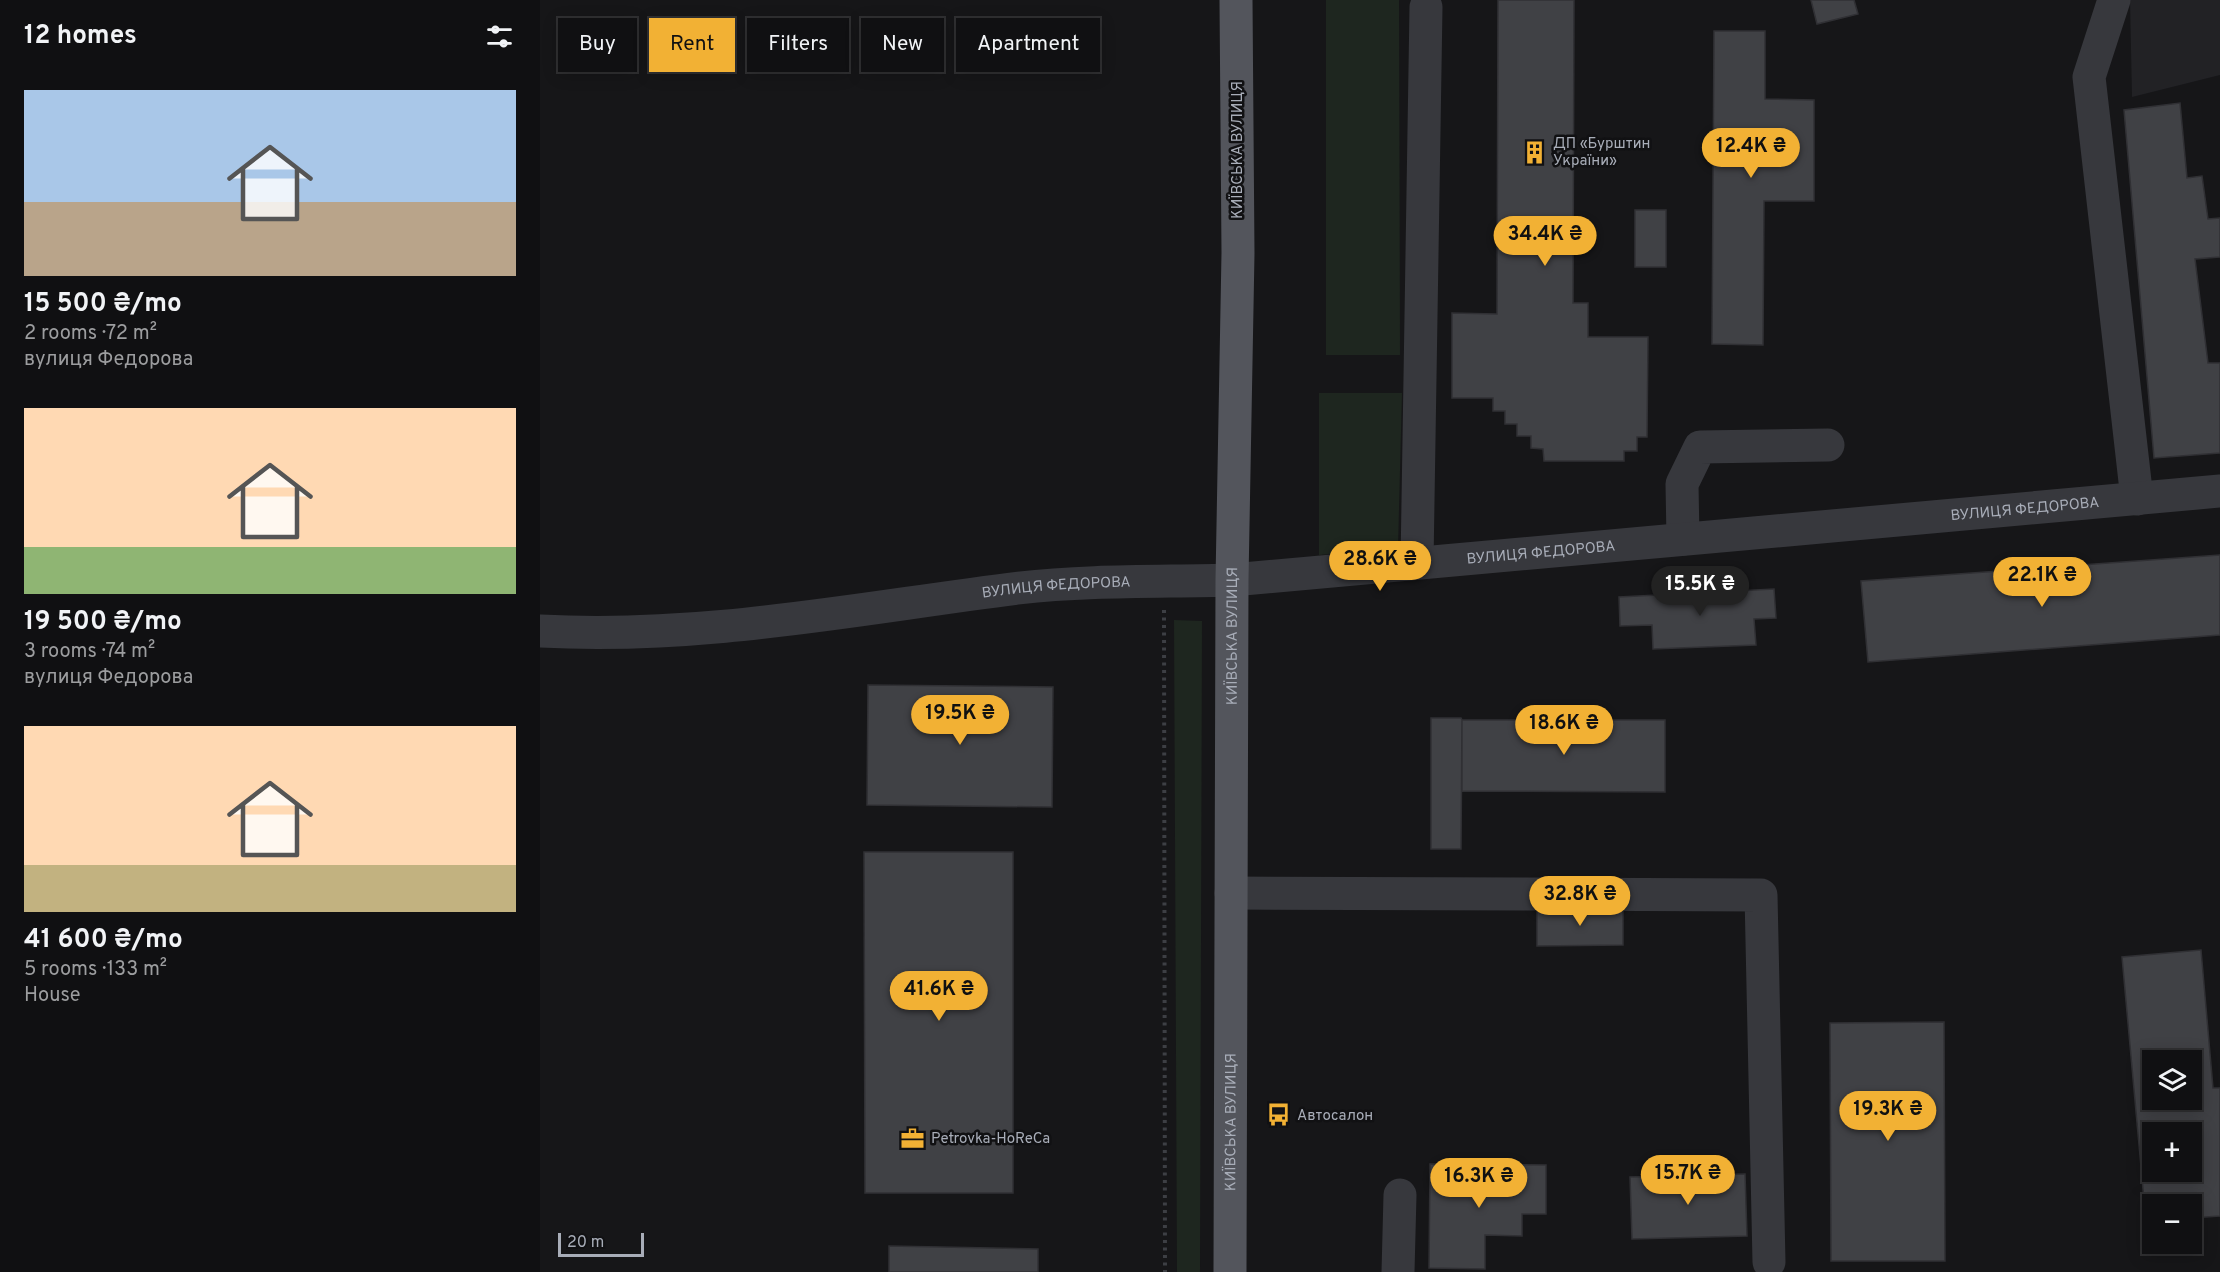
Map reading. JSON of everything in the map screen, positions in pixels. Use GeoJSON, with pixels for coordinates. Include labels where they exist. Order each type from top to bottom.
{"type":"FeatureCollection","features":[{"type":"Feature","properties":{"kind":"main road","name":"КИЇВСЬКА ВУЛИЦЯ"},"geometry":{"type":"LineString","coordinates":[[1230,1272],[1232,580],[1238,254],[1236,0]]}},
{"type":"Feature","properties":{"kind":"street"},"geometry":{"type":"LineString","coordinates":[[2114,0],[2089,77],[2137,499]]}},
{"type":"Feature","properties":{"kind":"street"},"geometry":{"type":"LineString","coordinates":[[1417,563],[1426,7]]}},
{"type":"Feature","properties":{"kind":"street"},"geometry":{"type":"LineString","coordinates":[[1683,539],[1682,484],[1700,447],[1828,445]]}},
{"type":"Feature","properties":{"kind":"street","name":"ВУЛИЦЯ ФЕДОРОВА"},"geometry":{"type":"LineString","coordinates":[[540,631],[674,632],[813,617],[1021,588],[1232,580],[2220,491]]}},
{"type":"Feature","properties":{"kind":"street"},"geometry":{"type":"LineString","coordinates":[[1231,893],[1761,895],[1769,1262]]}},
{"type":"Feature","properties":{"kind":"street"},"geometry":{"type":"LineString","coordinates":[[1398,1272],[1400,1195]]}},
{"type":"Feature","properties":{"kind":"path"},"geometry":{"type":"LineString","coordinates":[[1164,582],[1165,1272]]}},
{"type":"Feature","properties":{"kind":"shaded area"},"geometry":{"type":"Polygon","coordinates":[[[1326,0],[1399,0],[1400,355],[1326,355],[1326,0]]]}},
{"type":"Feature","properties":{"kind":"shaded area"},"geometry":{"type":"Polygon","coordinates":[[[2130,0],[2220,0],[2220,75],[2132,97],[2130,0]]]}},
{"type":"Feature","properties":{"kind":"shaded area"},"geometry":{"type":"Polygon","coordinates":[[[1319,393],[1402,393],[1398,548],[1319,555],[1319,393]]]}},
{"type":"Feature","properties":{"kind":"shaded area"},"geometry":{"type":"Polygon","coordinates":[[[1174,620],[1202,621],[1200,1272],[1177,1272],[1174,620]]]}},
{"type":"Feature","properties":{"kind":"building","name":"ДП «Бурштин України»"},"geometry":{"type":"Polygon","coordinates":[[[1498,0],[1574,0],[1573,303],[1588,303],[1588,337],[1648,337],[1647,437],[1637,437],[1637,451],[1624,451],[1624,461],[1544,461],[1543,449],[1531,448],[1531,436],[1517,436],[1517,424],[1505,424],[1505,411],[1493,411],[1493,398],[1452,398],[1452,313],[1497,314],[1498,0]]]}},
{"type":"Feature","properties":{"kind":"building"},"geometry":{"type":"Polygon","coordinates":[[[1811,0],[1854,0],[1858,14],[1817,24],[1811,0]]]}},
{"type":"Feature","properties":{"kind":"building"},"geometry":{"type":"Polygon","coordinates":[[[1714,31],[1765,31],[1765,99],[1814,100],[1814,201],[1764,201],[1763,345],[1712,344],[1714,31]]]}},
{"type":"Feature","properties":{"kind":"building"},"geometry":{"type":"Polygon","coordinates":[[[2180,103],[2187,178],[2202,176],[2208,219],[2220,218],[2220,257],[2195,259],[2208,363],[2220,363],[2220,453],[2154,458],[2124,110],[2180,103]]]}},
{"type":"Feature","properties":{"kind":"building"},"geometry":{"type":"Polygon","coordinates":[[[1635,210],[1666,210],[1666,267],[1635,267],[1635,210]]]}},
{"type":"Feature","properties":{"kind":"building"},"geometry":{"type":"Polygon","coordinates":[[[2220,555],[2220,635],[1868,662],[1861,581],[2220,555]]]}},
{"type":"Feature","properties":{"kind":"building"},"geometry":{"type":"Polygon","coordinates":[[[1774,589],[1776,618],[1754,619],[1756,645],[1653,649],[1652,625],[1620,626],[1619,597],[1774,589]]]}},
{"type":"Feature","properties":{"kind":"building"},"geometry":{"type":"Polygon","coordinates":[[[868,685],[1053,687],[1052,807],[867,805],[868,685]]]}},
{"type":"Feature","properties":{"kind":"building"},"geometry":{"type":"Polygon","coordinates":[[[1431,718],[1461,718],[1462,720],[1461,849],[1431,849],[1431,718]]]}},
{"type":"Feature","properties":{"kind":"building"},"geometry":{"type":"Polygon","coordinates":[[[1462,720],[1665,720],[1665,792],[1462,791],[1462,720]]]}},
{"type":"Feature","properties":{"kind":"building"},"geometry":{"type":"Polygon","coordinates":[[[864,852],[1013,852],[1013,1193],[865,1193],[864,852]]]}},
{"type":"Feature","properties":{"kind":"building"},"geometry":{"type":"Polygon","coordinates":[[[1537,908],[1623,908],[1623,945],[1537,946],[1537,908]]]}},
{"type":"Feature","properties":{"kind":"building"},"geometry":{"type":"Polygon","coordinates":[[[2201,950],[2213,1088],[2220,1088],[2220,1216],[2202,1217],[2202,1194],[2143,1194],[2142,1182],[2202,1182],[2202,1122],[2142,1122],[2142,1178],[2122,957],[2201,950]]]}},
{"type":"Feature","properties":{"kind":"building"},"geometry":{"type":"Polygon","coordinates":[[[1944,1022],[1945,1261],[1831,1261],[1830,1023],[1944,1022]]]}},
{"type":"Feature","properties":{"kind":"building"},"geometry":{"type":"Polygon","coordinates":[[[1430,1164],[1546,1165],[1546,1214],[1522,1214],[1522,1236],[1485,1235],[1485,1269],[1429,1268],[1430,1164]]]}},
{"type":"Feature","properties":{"kind":"building"},"geometry":{"type":"Polygon","coordinates":[[[1745,1174],[1747,1236],[1632,1239],[1630,1177],[1745,1174]]]}},
{"type":"Feature","properties":{"kind":"building"},"geometry":{"type":"Polygon","coordinates":[[[889,1246],[1038,1249],[1038,1272],[889,1272],[889,1246]]]}},
{"type":"Feature","properties":{"kind":"place","name":"ДП «Бурштин України»"},"geometry":{"type":"Point","coordinates":[1535,152]}},
{"type":"Feature","properties":{"kind":"place","name":"Автосалон"},"geometry":{"type":"Point","coordinates":[1279,1115]}},
{"type":"Feature","properties":{"kind":"place","name":"Petrovka-HoReCa"},"geometry":{"type":"Point","coordinates":[913,1138]}}]}
